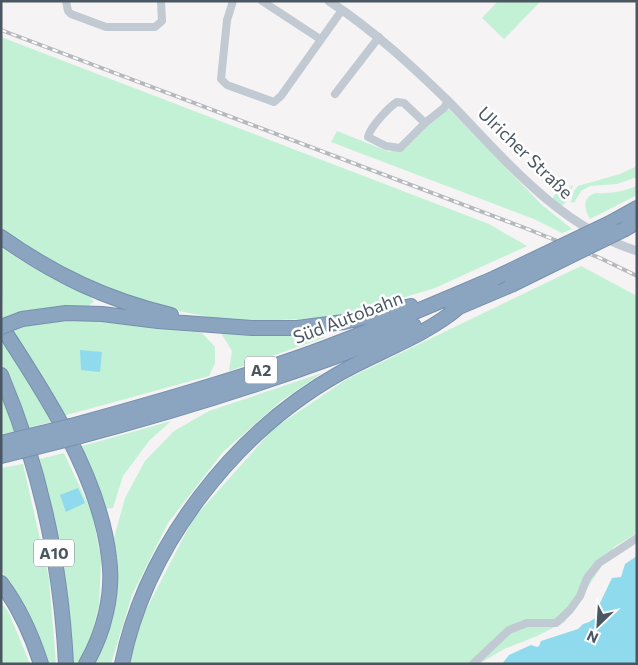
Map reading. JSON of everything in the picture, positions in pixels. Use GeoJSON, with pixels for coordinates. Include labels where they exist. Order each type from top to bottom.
{"type":"FeatureCollection","features":[{"type":"Feature","properties":{"kind":"highway","name":"Süd Autobahn"},"geometry":{"type":"LineString","coordinates":[[74,432],[302,356],[446,299],[495,278],[610,223],[637,208]]}},
{"type":"Feature","properties":{"kind":"highway","name":"Süd Autobahn"},"geometry":{"type":"LineString","coordinates":[[1,456],[22,445],[221,396],[372,343],[511,285],[631,225]]}},
{"type":"Feature","properties":{"kind":"highway"},"geometry":{"type":"LineString","coordinates":[[1,237],[33,259],[70,280],[98,292],[159,312],[208,324]]}},
{"type":"Feature","properties":{"kind":"highway"},"geometry":{"type":"LineString","coordinates":[[86,664],[101,631],[106,612],[109,585],[110,560],[100,513],[85,475],[51,406],[1,327],[22,319],[66,313],[252,328],[297,328],[344,322],[422,302],[446,299]]}},
{"type":"Feature","properties":{"kind":"highway"},"geometry":{"type":"LineString","coordinates":[[122,664],[135,618],[148,583],[180,524],[211,482],[242,447],[273,419],[339,373],[444,320],[459,307]]}},
{"type":"Feature","properties":{"kind":"highway"},"geometry":{"type":"LineString","coordinates":[[1,375],[22,445]]}},
{"type":"Feature","properties":{"kind":"highway","name":"Süd Autobahn"},"geometry":{"type":"LineString","coordinates":[[1,443],[22,445]]}},
{"type":"Feature","properties":{"kind":"highway","name":"A10"},"geometry":{"type":"LineString","coordinates":[[22,445],[41,491],[52,544],[60,593],[66,664]]}},
{"type":"Feature","properties":{"kind":"highway"},"geometry":{"type":"LineString","coordinates":[[1,583],[19,612],[33,641],[41,664]]}},
{"type":"Feature","properties":{"kind":"street"},"geometry":{"type":"LineString","coordinates":[[66,1],[68,11],[71,14],[106,26],[155,27],[162,21],[161,1]]}},
{"type":"Feature","properties":{"kind":"street"},"geometry":{"type":"LineString","coordinates":[[232,1],[226,20],[221,80],[227,85],[271,102],[276,101],[342,10]]}},
{"type":"Feature","properties":{"kind":"street"},"geometry":{"type":"LineString","coordinates":[[262,1],[320,39]]}},
{"type":"Feature","properties":{"kind":"street","name":"Ulricher Straße"},"geometry":{"type":"LineString","coordinates":[[329,1],[379,37],[448,101],[514,169],[565,214],[608,239],[637,251]]}},
{"type":"Feature","properties":{"kind":"street"},"geometry":{"type":"LineString","coordinates":[[335,94],[379,37]]}},
{"type":"Feature","properties":{"kind":"street"},"geometry":{"type":"LineString","coordinates":[[425,123],[404,103],[397,102],[369,132],[368,137],[395,148],[400,148],[425,123],[444,108],[448,101]]}},
{"type":"Feature","properties":{"kind":"street"},"geometry":{"type":"LineString","coordinates":[[473,664],[509,630],[527,623],[556,623],[570,610],[580,596],[587,578],[599,563],[637,538]]}},
{"type":"Feature","properties":{"kind":"green space"},"geometry":{"type":"Polygon","coordinates":[[[498,1],[541,1],[504,39],[482,18],[498,1]]]}},
{"type":"Feature","properties":{"kind":"green space"},"geometry":{"type":"Polygon","coordinates":[[[1,37],[489,224],[527,246],[435,288],[339,317],[236,322],[163,308],[89,283],[16,241],[1,228],[1,37]]]}},
{"type":"Feature","properties":{"kind":"green space"},"geometry":{"type":"Polygon","coordinates":[[[449,109],[542,205],[572,229],[562,233],[534,219],[331,142],[337,131],[390,152],[421,123],[428,126],[449,109]]]}},
{"type":"Feature","properties":{"kind":"green space"},"geometry":{"type":"Polygon","coordinates":[[[637,166],[637,177],[617,184],[590,186],[581,191],[574,203],[571,202],[574,191],[578,186],[620,174],[637,166]]]}},
{"type":"Feature","properties":{"kind":"green space"},"geometry":{"type":"Polygon","coordinates":[[[560,185],[568,188],[573,185],[568,200],[562,206],[557,205],[552,200],[560,185]]]}},
{"type":"Feature","properties":{"kind":"green space"},"geometry":{"type":"Polygon","coordinates":[[[637,186],[637,195],[590,219],[586,212],[586,200],[588,197],[596,193],[617,192],[637,186]]]}},
{"type":"Feature","properties":{"kind":"green space"},"geometry":{"type":"Polygon","coordinates":[[[1,247],[35,269],[86,294],[94,301],[88,307],[59,306],[27,311],[3,319],[1,247]]]}},
{"type":"Feature","properties":{"kind":"green space"},"geometry":{"type":"Polygon","coordinates":[[[581,266],[637,296],[637,533],[614,547],[565,622],[504,649],[479,664],[129,664],[134,633],[193,519],[273,429],[347,379],[581,266]]]}},
{"type":"Feature","properties":{"kind":"green space"},"geometry":{"type":"Polygon","coordinates":[[[90,320],[202,333],[215,347],[215,363],[209,376],[63,416],[12,330],[44,321],[90,320]]]}},
{"type":"Feature","properties":{"kind":"green space"},"geometry":{"type":"Polygon","coordinates":[[[221,333],[326,337],[229,371],[232,351],[221,333]]]}},
{"type":"Feature","properties":{"kind":"green space"},"geometry":{"type":"Polygon","coordinates":[[[1,334],[55,421],[27,428],[1,362],[1,334]]]}},
{"type":"Feature","properties":{"kind":"green space"},"geometry":{"type":"Polygon","coordinates":[[[322,373],[281,401],[223,452],[168,523],[132,595],[111,664],[95,664],[110,628],[117,579],[114,538],[125,498],[145,461],[174,431],[209,411],[322,373]]]}},
{"type":"Feature","properties":{"kind":"green space"},"geometry":{"type":"Polygon","coordinates":[[[1,384],[19,431],[1,434],[1,384]]]}},
{"type":"Feature","properties":{"kind":"green space"},"geometry":{"type":"Polygon","coordinates":[[[171,421],[149,441],[123,476],[113,508],[102,509],[79,447],[171,421]]]}},
{"type":"Feature","properties":{"kind":"green space"},"geometry":{"type":"Polygon","coordinates":[[[64,453],[92,513],[101,559],[99,605],[89,645],[79,664],[71,664],[36,460],[64,453]]]}},
{"type":"Feature","properties":{"kind":"green space"},"geometry":{"type":"Polygon","coordinates":[[[23,464],[49,579],[56,664],[48,664],[38,634],[1,570],[1,468],[23,464]]]}},
{"type":"Feature","properties":{"kind":"green space"},"geometry":{"type":"Polygon","coordinates":[[[1,602],[9,613],[30,664],[1,664],[1,602]]]}},
{"type":"Feature","properties":{"kind":"water"},"geometry":{"type":"Polygon","coordinates":[[[80,350],[102,352],[100,372],[81,370],[80,350]]]}},
{"type":"Feature","properties":{"kind":"water"},"geometry":{"type":"Polygon","coordinates":[[[78,488],[85,503],[66,512],[60,495],[78,488]]]}},
{"type":"Feature","properties":{"kind":"water"},"geometry":{"type":"Polygon","coordinates":[[[637,556],[637,664],[502,664],[509,655],[531,645],[537,647],[541,641],[578,629],[583,624],[597,617],[600,610],[599,605],[612,578],[621,577],[625,564],[637,556]]]}},
{"type":"Feature","properties":{"kind":"railway"},"geometry":{"type":"LineString","coordinates":[[1,30],[525,228],[600,258],[637,276]]}}]}
